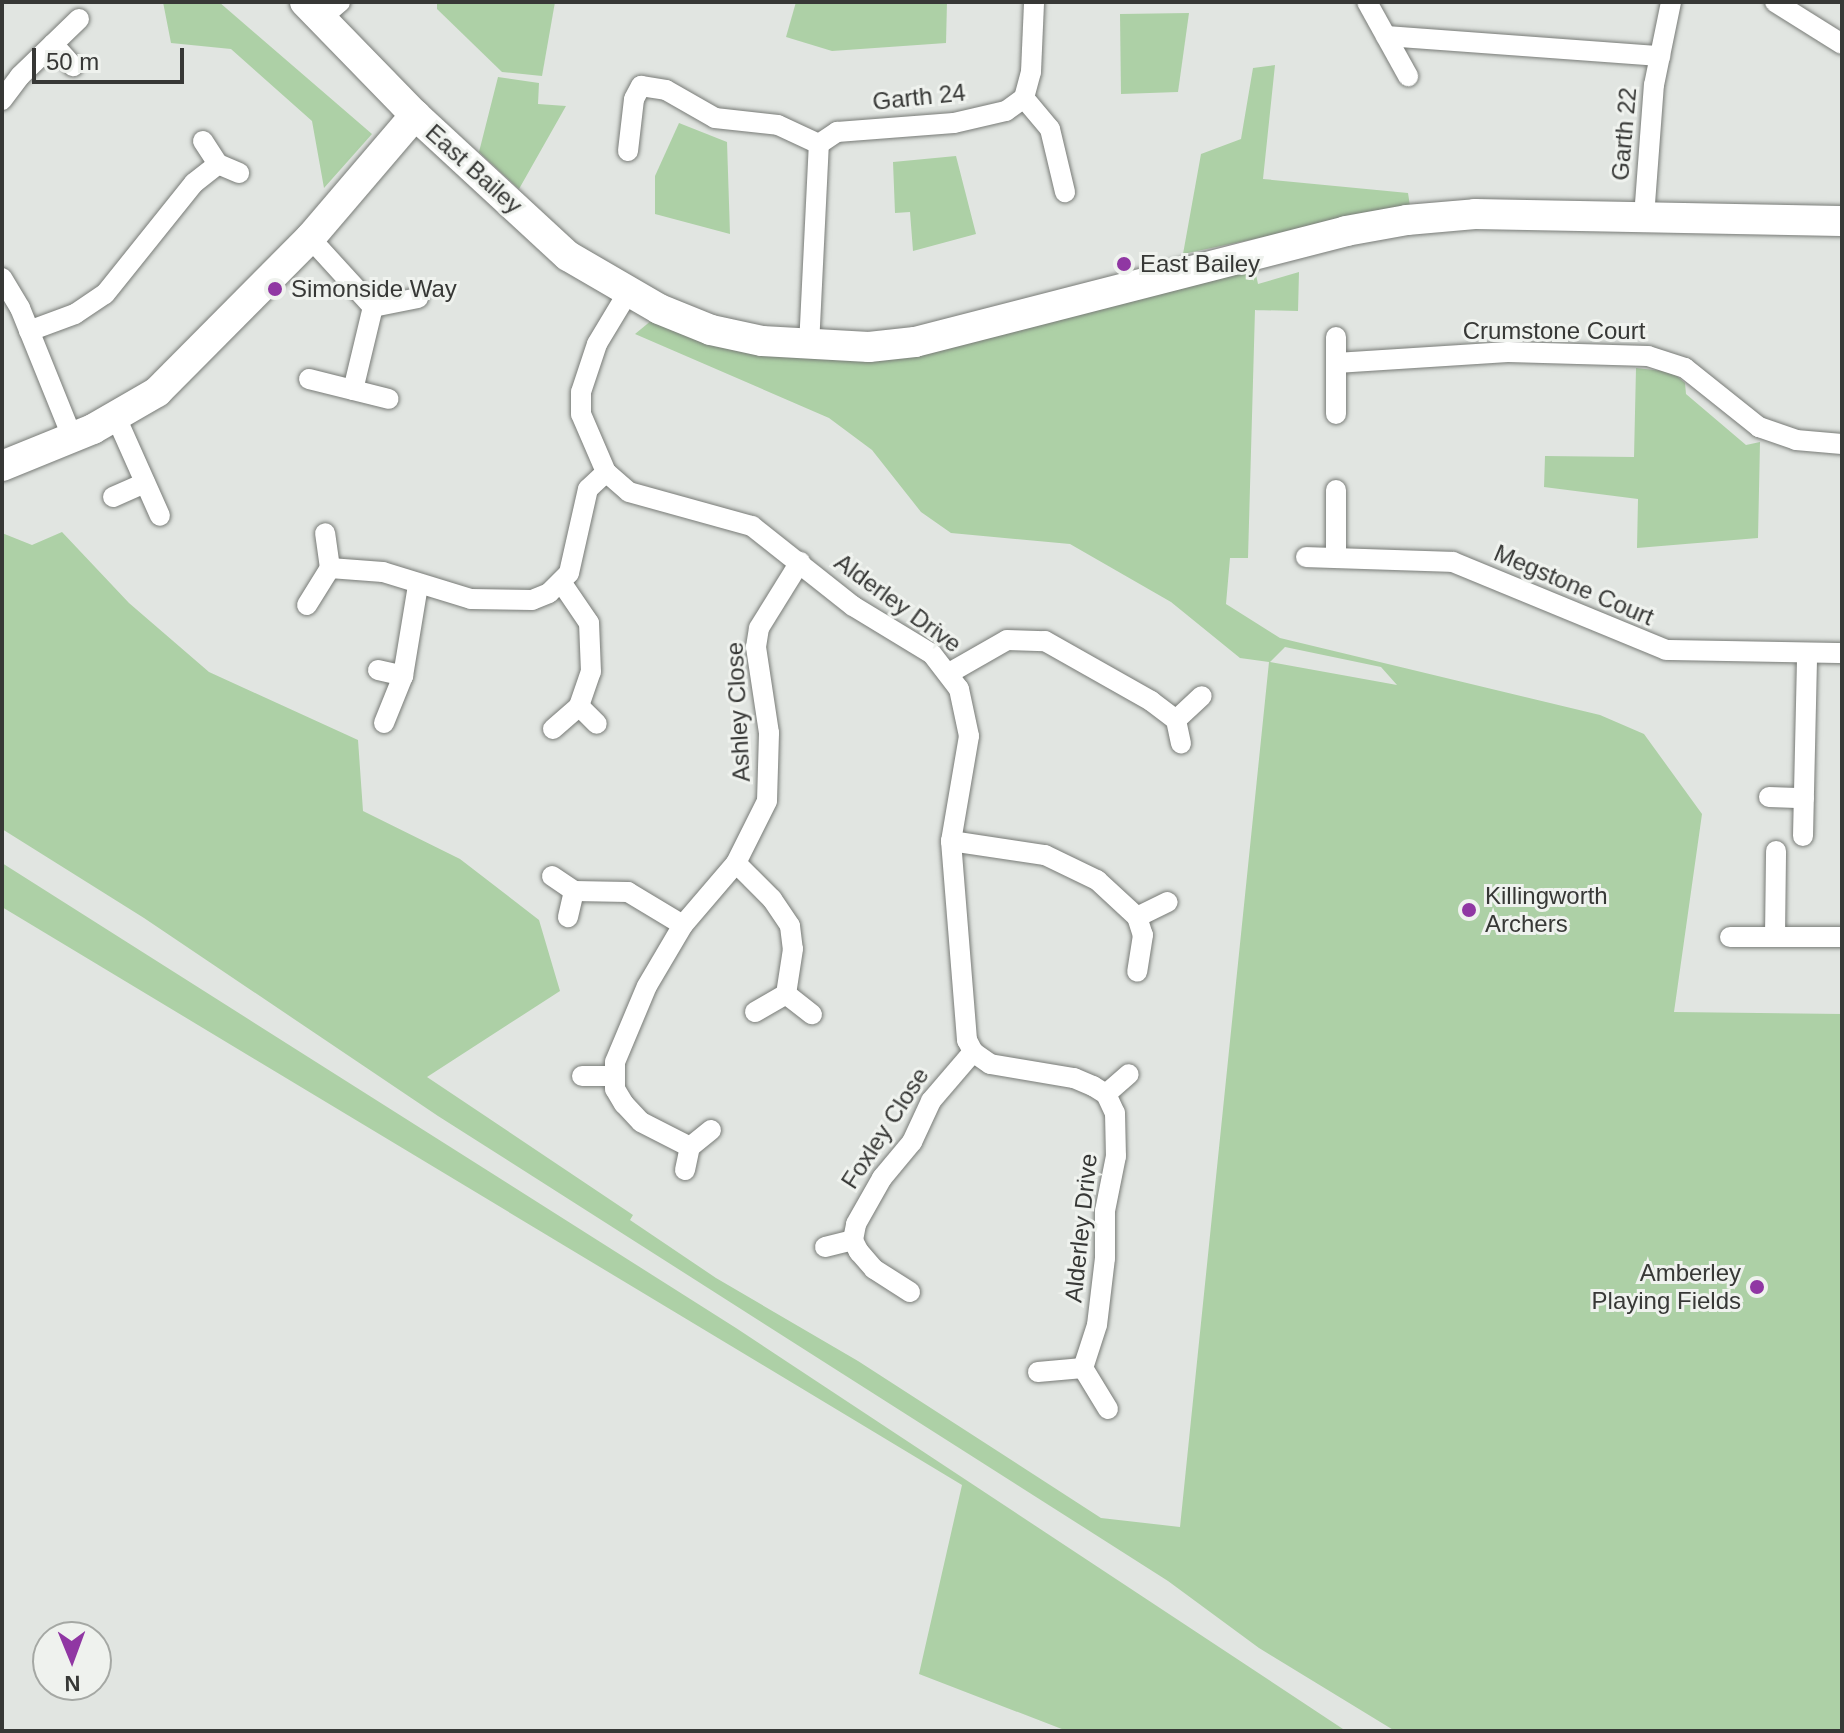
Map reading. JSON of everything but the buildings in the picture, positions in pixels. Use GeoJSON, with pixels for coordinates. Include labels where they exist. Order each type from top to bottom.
{"type":"FeatureCollection","features":[{"type":"Feature","properties":{"kind":"street"},"geometry":{"type":"LineString","coordinates":[[1034,2],[1031,72],[1024,98],[1050,129],[1065,192]]}},
{"type":"Feature","properties":{"kind":"street"},"geometry":{"type":"LineString","coordinates":[[1367,2],[1408,76]]}},
{"type":"Feature","properties":{"kind":"street","name":"Garth 22"},"geometry":{"type":"LineString","coordinates":[[1644,217],[1660,56],[1671,2]]}},
{"type":"Feature","properties":{"kind":"street"},"geometry":{"type":"LineString","coordinates":[[1775,2],[1842,44]]}},
{"type":"Feature","properties":{"kind":"street","name":"East Bailey"},"geometry":{"type":"LineString","coordinates":[[322,7],[415,115],[568,256],[627,294],[711,330],[809,346],[915,342],[1346,231],[1407,220],[1475,214],[1842,221]]}},
{"type":"Feature","properties":{"kind":"street"},"geometry":{"type":"LineString","coordinates":[[2,100],[79,19]]}},
{"type":"Feature","properties":{"kind":"street","name":"Garth 22"},"geometry":{"type":"LineString","coordinates":[[1386,36],[1660,56]]}},
{"type":"Feature","properties":{"kind":"street"},"geometry":{"type":"LineString","coordinates":[[53,44],[73,66]]}},
{"type":"Feature","properties":{"kind":"street"},"geometry":{"type":"LineString","coordinates":[[628,151],[634,99],[641,86],[666,90],[715,118],[778,125],[819,144],[809,346]]}},
{"type":"Feature","properties":{"kind":"street","name":"Garth 24"},"geometry":{"type":"LineString","coordinates":[[819,144],[837,132],[954,123],[1006,111],[1024,98]]}},
{"type":"Feature","properties":{"kind":"street"},"geometry":{"type":"LineString","coordinates":[[2,466],[116,417],[157,392],[195,360],[310,238],[415,115]]}},
{"type":"Feature","properties":{"kind":"street"},"geometry":{"type":"LineString","coordinates":[[203,141],[218,164],[239,173]]}},
{"type":"Feature","properties":{"kind":"street"},"geometry":{"type":"LineString","coordinates":[[29,331],[75,314],[105,294],[194,183],[218,164]]}},
{"type":"Feature","properties":{"kind":"street"},"geometry":{"type":"LineString","coordinates":[[310,238],[373,307]]}},
{"type":"Feature","properties":{"kind":"street"},"geometry":{"type":"LineString","coordinates":[[3,281],[29,331],[72,437]]}},
{"type":"Feature","properties":{"kind":"street"},"geometry":{"type":"LineString","coordinates":[[330,568],[383,572],[418,585],[491,602],[532,600],[561,582],[575,560],[588,489],[606,472],[581,414],[581,392],[597,344],[627,294]]}},
{"type":"Feature","properties":{"kind":"street"},"geometry":{"type":"LineString","coordinates":[[373,307],[418,298]]}},
{"type":"Feature","properties":{"kind":"street"},"geometry":{"type":"LineString","coordinates":[[353,390],[373,307]]}},
{"type":"Feature","properties":{"kind":"street"},"geometry":{"type":"LineString","coordinates":[[1336,337],[1336,414]]}},
{"type":"Feature","properties":{"kind":"street","name":"Crumstone Court"},"geometry":{"type":"LineString","coordinates":[[1336,363],[1508,352],[1648,356],[1685,368],[1759,427],[1796,440],[1842,444]]}},
{"type":"Feature","properties":{"kind":"street"},"geometry":{"type":"LineString","coordinates":[[309,379],[389,399]]}},
{"type":"Feature","properties":{"kind":"street"},"geometry":{"type":"LineString","coordinates":[[116,417],[160,516]]}},
{"type":"Feature","properties":{"kind":"street","name":"Alderley Drive"},"geometry":{"type":"LineString","coordinates":[[606,472],[629,492],[752,526],[853,606],[932,654],[951,672],[967,714],[969,736],[951,841],[962,1012],[973,1052]]}},
{"type":"Feature","properties":{"kind":"street"},"geometry":{"type":"LineString","coordinates":[[113,497],[145,483]]}},
{"type":"Feature","properties":{"kind":"street"},"geometry":{"type":"LineString","coordinates":[[1336,490],[1336,556]]}},
{"type":"Feature","properties":{"kind":"street"},"geometry":{"type":"LineString","coordinates":[[307,605],[330,568],[325,533]]}},
{"type":"Feature","properties":{"kind":"street","name":"Megstone Court"},"geometry":{"type":"LineString","coordinates":[[1306,557],[1453,562],[1666,650],[1842,653]]}},
{"type":"Feature","properties":{"kind":"street","name":"Ashley Close"},"geometry":{"type":"LineString","coordinates":[[614,1076],[620,1047],[642,998],[683,925],[736,863],[767,801],[769,733],[758,678],[759,628],[800,562]]}},
{"type":"Feature","properties":{"kind":"street"},"geometry":{"type":"LineString","coordinates":[[553,729],[579,706],[591,672],[593,638],[585,610],[561,582]]}},
{"type":"Feature","properties":{"kind":"street"},"geometry":{"type":"LineString","coordinates":[[384,723],[403,676],[418,585]]}},
{"type":"Feature","properties":{"kind":"street"},"geometry":{"type":"LineString","coordinates":[[951,672],[1007,640],[1045,641],[1071,651],[1176,720],[1181,743]]}},
{"type":"Feature","properties":{"kind":"street"},"geometry":{"type":"LineString","coordinates":[[1803,836],[1807,653]]}},
{"type":"Feature","properties":{"kind":"street"},"geometry":{"type":"LineString","coordinates":[[378,670],[403,676]]}},
{"type":"Feature","properties":{"kind":"street"},"geometry":{"type":"LineString","coordinates":[[1176,720],[1202,696]]}},
{"type":"Feature","properties":{"kind":"street"},"geometry":{"type":"LineString","coordinates":[[579,706],[597,724]]}},
{"type":"Feature","properties":{"kind":"street"},"geometry":{"type":"LineString","coordinates":[[1769,797],[1804,798]]}},
{"type":"Feature","properties":{"kind":"street"},"geometry":{"type":"LineString","coordinates":[[951,841],[1045,855],[1097,880],[1137,917],[1143,935],[1137,972]]}},
{"type":"Feature","properties":{"kind":"street"},"geometry":{"type":"LineString","coordinates":[[1775,937],[1776,851]]}},
{"type":"Feature","properties":{"kind":"street"},"geometry":{"type":"LineString","coordinates":[[736,863],[772,899],[790,926],[793,949],[786,994]]}},
{"type":"Feature","properties":{"kind":"street"},"geometry":{"type":"LineString","coordinates":[[552,876],[574,891],[628,892],[683,925]]}},
{"type":"Feature","properties":{"kind":"street"},"geometry":{"type":"LineString","coordinates":[[568,917],[574,891]]}},
{"type":"Feature","properties":{"kind":"street"},"geometry":{"type":"LineString","coordinates":[[1137,917],[1168,902]]}},
{"type":"Feature","properties":{"kind":"street"},"geometry":{"type":"LineString","coordinates":[[1730,937],[1842,937]]}},
{"type":"Feature","properties":{"kind":"street"},"geometry":{"type":"LineString","coordinates":[[755,1012],[786,994]]}},
{"type":"Feature","properties":{"kind":"street"},"geometry":{"type":"LineString","coordinates":[[786,994],[812,1014]]}},
{"type":"Feature","properties":{"kind":"street"},"geometry":{"type":"LineString","coordinates":[[973,1052],[990,1064],[1074,1078],[1106,1094],[1129,1074]]}},
{"type":"Feature","properties":{"kind":"street","name":"Foxley Close"},"geometry":{"type":"LineString","coordinates":[[853,1240],[863,1210],[912,1142],[931,1101],[973,1052]]}},
{"type":"Feature","properties":{"kind":"street"},"geometry":{"type":"LineString","coordinates":[[582,1076],[614,1076],[615,1089],[641,1122],[690,1147]]}},
{"type":"Feature","properties":{"kind":"street","name":"Alderley Drive"},"geometry":{"type":"LineString","coordinates":[[1083,1368],[1097,1325],[1105,1211],[1116,1156],[1115,1113],[1106,1094]]}},
{"type":"Feature","properties":{"kind":"street"},"geometry":{"type":"LineString","coordinates":[[685,1170],[690,1147],[711,1130]]}},
{"type":"Feature","properties":{"kind":"street"},"geometry":{"type":"LineString","coordinates":[[825,1247],[853,1240],[874,1269],[910,1292]]}},
{"type":"Feature","properties":{"kind":"street"},"geometry":{"type":"LineString","coordinates":[[1038,1372],[1083,1368],[1108,1409]]}},
{"type":"Feature","properties":{"kind":"green space"},"geometry":{"type":"Polygon","coordinates":[[[163,2],[219,2],[372,134],[324,188],[312,121],[231,49],[171,43],[163,2]]]}},
{"type":"Feature","properties":{"kind":"green space"},"geometry":{"type":"Polygon","coordinates":[[[437,2],[555,2],[542,76],[502,72],[437,9],[437,2]]]}},
{"type":"Feature","properties":{"kind":"green space"},"geometry":{"type":"Polygon","coordinates":[[[796,2],[947,2],[946,43],[832,51],[786,37],[796,2]]]}},
{"type":"Feature","properties":{"kind":"green space"},"geometry":{"type":"Polygon","coordinates":[[[1189,13],[1178,92],[1121,94],[1120,14],[1189,13]]]}},
{"type":"Feature","properties":{"kind":"green space"},"geometry":{"type":"Polygon","coordinates":[[[1275,65],[1263,179],[1408,193],[1410,206],[1183,254],[1201,154],[1241,139],[1253,68],[1275,65]]]}},
{"type":"Feature","properties":{"kind":"green space"},"geometry":{"type":"Polygon","coordinates":[[[498,77],[539,83],[538,104],[566,106],[519,189],[479,152],[498,77]]]}},
{"type":"Feature","properties":{"kind":"green space"},"geometry":{"type":"Polygon","coordinates":[[[679,123],[727,142],[730,234],[655,214],[655,176],[679,123]]]}},
{"type":"Feature","properties":{"kind":"green space"},"geometry":{"type":"Polygon","coordinates":[[[956,156],[976,234],[913,251],[910,212],[895,213],[893,162],[956,156]]]}},
{"type":"Feature","properties":{"kind":"green space"},"geometry":{"type":"Polygon","coordinates":[[[1255,270],[1258,284],[1299,272],[1298,311],[1255,310],[1248,558],[1230,558],[1226,604],[1280,638],[1600,715],[1644,734],[1702,814],[1674,1012],[1842,1014],[1842,1731],[1395,1731],[1259,1648],[1168,1581],[438,1116],[144,918],[2,829],[2,533],[32,545],[62,532],[129,603],[209,672],[358,740],[363,811],[460,859],[539,920],[560,991],[427,1077],[633,1215],[630,1220],[716,1278],[858,1361],[1101,1518],[1180,1527],[1269,662],[1240,658],[1171,602],[1070,544],[951,533],[921,512],[872,450],[829,418],[635,334],[652,320],[937,350],[1255,270]],[[1285,647],[1270,662],[1397,685],[1381,667],[1285,647]]]}},
{"type":"Feature","properties":{"kind":"green space"},"geometry":{"type":"Polygon","coordinates":[[[1636,368],[1672,372],[1685,383],[1686,394],[1746,445],[1760,442],[1758,538],[1637,548],[1638,499],[1544,487],[1545,456],[1634,457],[1636,368]]]}},
{"type":"Feature","properties":{"kind":"green space"},"geometry":{"type":"Polygon","coordinates":[[[2,863],[736,1328],[1346,1731],[1067,1731],[919,1674],[962,1485],[2,907],[2,863]]]}},
{"type":"Feature","properties":{"kind":"place","name":"East Bailey"},"geometry":{"type":"Point","coordinates":[1124,264]}},
{"type":"Feature","properties":{"kind":"place","name":"Simonside Way"},"geometry":{"type":"Point","coordinates":[275,289]}},
{"type":"Feature","properties":{"kind":"place","name":"Killingworth Archers"},"geometry":{"type":"Point","coordinates":[1469,910]}},
{"type":"Feature","properties":{"kind":"place","name":"Amberley Playing Fields"},"geometry":{"type":"Point","coordinates":[1757,1287]}}]}
